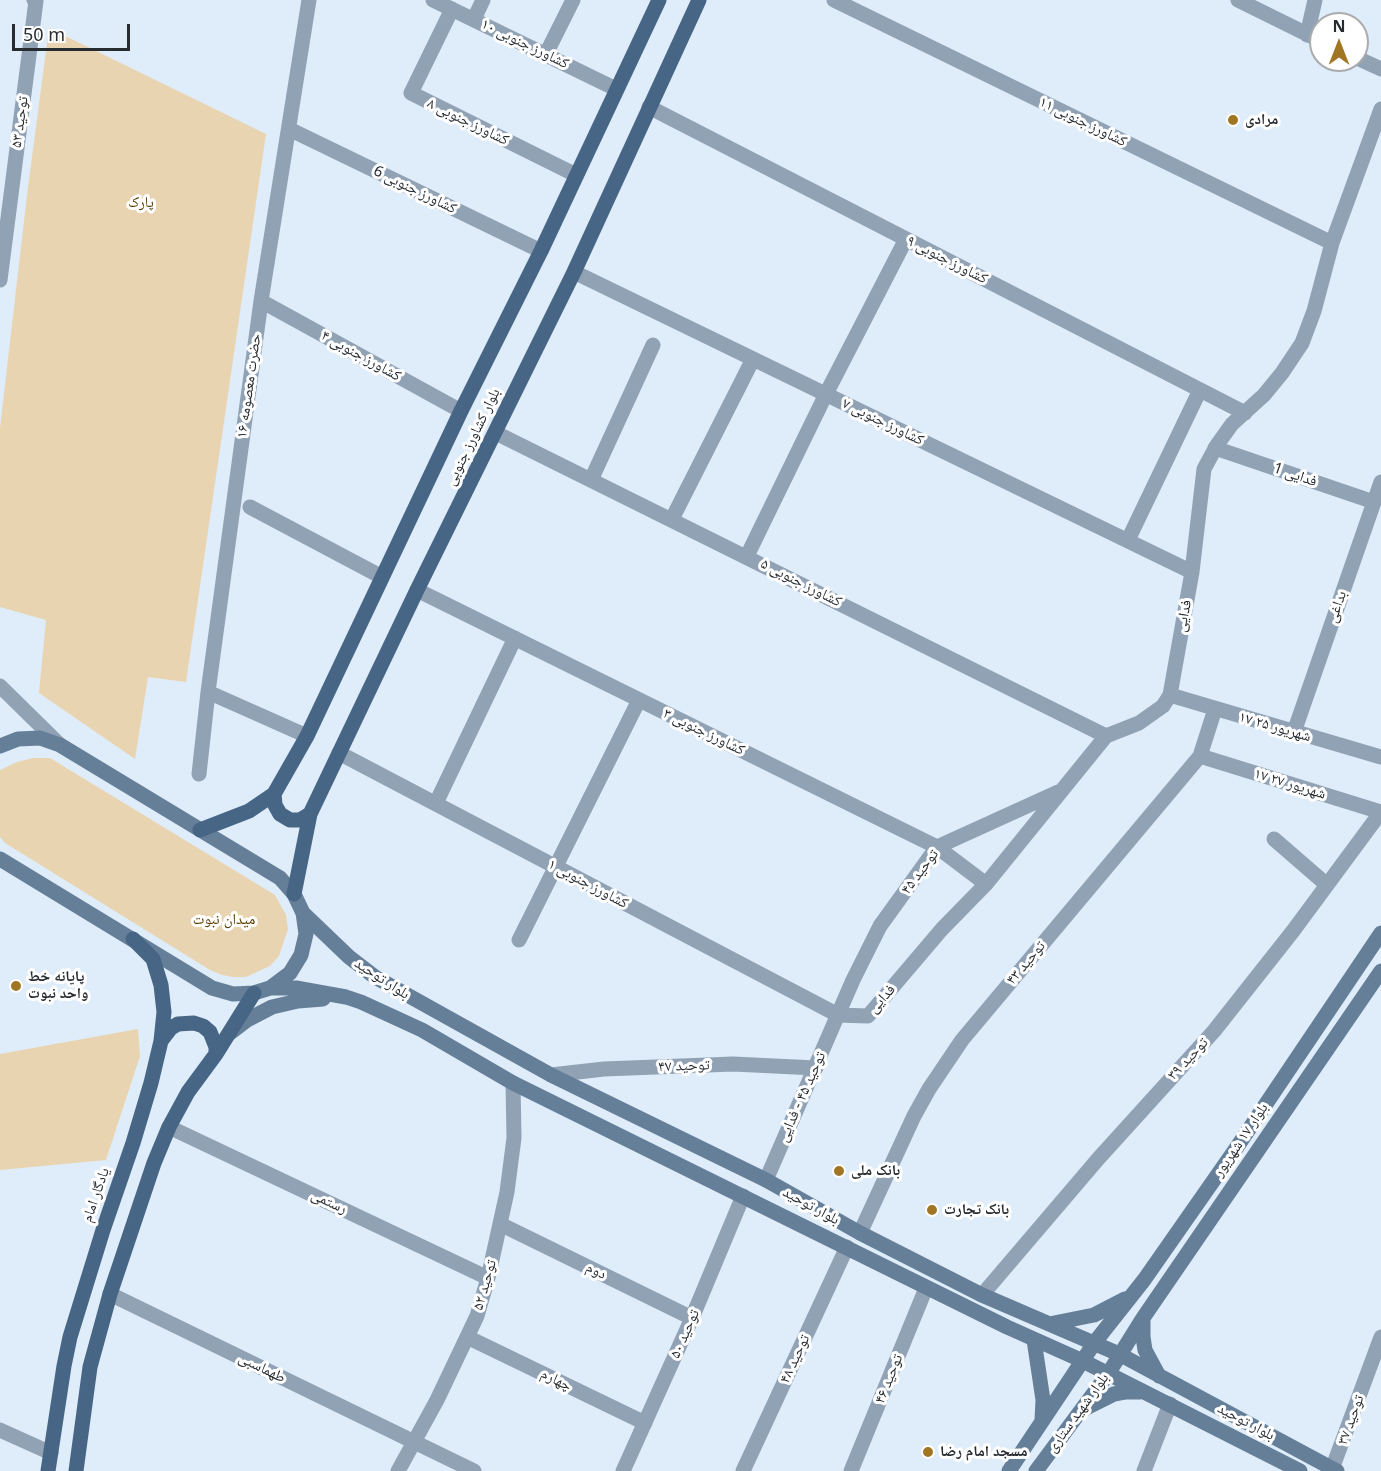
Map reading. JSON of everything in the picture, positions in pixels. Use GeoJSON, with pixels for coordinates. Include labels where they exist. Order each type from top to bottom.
{"type":"FeatureCollection","features":[{"type":"Feature","properties":{"kind":"main road","name":"بلوار کشاورز جنوبی"},"geometry":{"type":"LineString","coordinates":[[200,830],[249,811],[274,795],[307,736],[461,411],[541,251],[659,0]]}},
{"type":"Feature","properties":{"kind":"main road","name":"بلوار کشاورز جنوبی"},"geometry":{"type":"LineString","coordinates":[[294,894],[310,814],[417,590],[574,272],[699,0]]}},
{"type":"Feature","properties":{"kind":"main road"},"geometry":{"type":"LineString","coordinates":[[0,746],[18,739],[40,738],[60,745],[280,879],[294,894],[303,913],[306,934],[301,955],[290,972],[270,988],[254,993],[232,994],[212,988],[0,858]]}},
{"type":"Feature","properties":{"kind":"main road"},"geometry":{"type":"LineString","coordinates":[[274,795],[275,805],[280,814],[290,820],[300,820],[310,814]]}},
{"type":"Feature","properties":{"kind":"main road","name":"بلوار توحید"},"geometry":{"type":"LineString","coordinates":[[303,913],[349,957],[375,977],[551,1075],[766,1180],[860,1233],[982,1295],[1119,1354],[1335,1470]]}},
{"type":"Feature","properties":{"kind":"main road","name":"بلوار ۱۷ شهریور"},"geometry":{"type":"LineString","coordinates":[[1095,1342],[1144,1280],[1381,933]]}},
{"type":"Feature","properties":{"kind":"main road","name":"یادگار امام"},"geometry":{"type":"LineString","coordinates":[[48,1471],[70,1337],[151,1083],[160,1041],[164,1012],[161,985],[153,959],[133,939]]}},
{"type":"Feature","properties":{"kind":"main road","name":"بلوار ۱۷ شهریور"},"geometry":{"type":"LineString","coordinates":[[1119,1354],[1381,971]]}},
{"type":"Feature","properties":{"kind":"main road","name":"بلوار توحید"},"geometry":{"type":"LineString","coordinates":[[270,988],[296,988],[346,997],[380,1010],[422,1030],[513,1083],[927,1288],[1083,1361],[1300,1471]]}},
{"type":"Feature","properties":{"kind":"main road"},"geometry":{"type":"LineString","coordinates":[[76,1471],[90,1367],[110,1294],[154,1164],[169,1127],[188,1092],[216,1054],[254,993]]}},
{"type":"Feature","properties":{"kind":"main road"},"geometry":{"type":"LineString","coordinates":[[228,1035],[260,1012],[285,1003],[328,999],[380,1010]]}},
{"type":"Feature","properties":{"kind":"main road"},"geometry":{"type":"LineString","coordinates":[[160,1041],[171,1028],[178,1024],[194,1023],[210,1032],[216,1047],[216,1054]]}},
{"type":"Feature","properties":{"kind":"main road"},"geometry":{"type":"LineString","coordinates":[[1144,1280],[1149,1288],[1162,1291]]}},
{"type":"Feature","properties":{"kind":"main road"},"geometry":{"type":"LineString","coordinates":[[1048,1324],[1094,1315],[1133,1294]]}},
{"type":"Feature","properties":{"kind":"main road"},"geometry":{"type":"LineString","coordinates":[[1143,1318],[1145,1350],[1159,1376]]}},
{"type":"Feature","properties":{"kind":"main road"},"geometry":{"type":"LineString","coordinates":[[1034,1340],[1044,1400],[1042,1421]]}},
{"type":"Feature","properties":{"kind":"main road","name":"بلوار شهید ستاری"},"geometry":{"type":"LineString","coordinates":[[1009,1471],[1095,1342]]}},
{"type":"Feature","properties":{"kind":"main road","name":"بلوار شهید ستاری"},"geometry":{"type":"LineString","coordinates":[[1036,1471],[1108,1374],[1119,1354]]}},
{"type":"Feature","properties":{"kind":"main road"},"geometry":{"type":"LineString","coordinates":[[1079,1412],[1114,1394],[1146,1393]]}},
{"type":"Feature","properties":{"kind":"street","name":"حضرت معصومه ۱۶"},"geometry":{"type":"LineString","coordinates":[[199,774],[261,301],[309,0]]}},
{"type":"Feature","properties":{"kind":"street","name":"کشاورز جنوبی ۱۰"},"geometry":{"type":"LineString","coordinates":[[433,0],[616,89]]}},
{"type":"Feature","properties":{"kind":"street"},"geometry":{"type":"LineString","coordinates":[[474,20],[483,0]]}},
{"type":"Feature","properties":{"kind":"street"},"geometry":{"type":"LineString","coordinates":[[546,54],[573,0]]}},
{"type":"Feature","properties":{"kind":"street","name":"کشاورز جنوبی ۱۱"},"geometry":{"type":"LineString","coordinates":[[834,0],[1332,243]]}},
{"type":"Feature","properties":{"kind":"street"},"geometry":{"type":"LineString","coordinates":[[1238,0],[1309,36]]}},
{"type":"Feature","properties":{"kind":"street","name":"توحید ۵۳"},"geometry":{"type":"LineString","coordinates":[[0,280],[6,180],[35,1]]}},
{"type":"Feature","properties":{"kind":"street","name":"کشاورز جنوبی ۸"},"geometry":{"type":"LineString","coordinates":[[452,9],[411,93],[576,175]]}},
{"type":"Feature","properties":{"kind":"street","name":"کشاورز جنوبی ۹"},"geometry":{"type":"LineString","coordinates":[[649,107],[1245,413]]}},
{"type":"Feature","properties":{"kind":"street","name":"فدایی"},"geometry":{"type":"LineString","coordinates":[[838,1014],[868,1016],[942,929],[986,884],[1106,736],[1139,723],[1163,706],[1170,695],[1192,572],[1204,469],[1232,424],[1282,373],[1302,343],[1314,310],[1332,243],[1381,109]]}},
{"type":"Feature","properties":{"kind":"street","name":"کشاورز جنوبی 6"},"geometry":{"type":"LineString","coordinates":[[289,129],[541,251]]}},
{"type":"Feature","properties":{"kind":"street"},"geometry":{"type":"LineString","coordinates":[[747,556],[826,394],[906,239]]}},
{"type":"Feature","properties":{"kind":"street","name":"کشاورز جنوبی ۷"},"geometry":{"type":"LineString","coordinates":[[574,272],[1192,572]]}},
{"type":"Feature","properties":{"kind":"street","name":"کشاورز جنوبی ۴"},"geometry":{"type":"LineString","coordinates":[[261,301],[461,411]]}},
{"type":"Feature","properties":{"kind":"street"},"geometry":{"type":"LineString","coordinates":[[591,480],[653,345]]}},
{"type":"Feature","properties":{"kind":"street"},"geometry":{"type":"LineString","coordinates":[[672,519],[753,359]]}},
{"type":"Feature","properties":{"kind":"street"},"geometry":{"type":"LineString","coordinates":[[1128,540],[1200,390]]}},
{"type":"Feature","properties":{"kind":"street","name":"کشاورز جنوبی ۵"},"geometry":{"type":"LineString","coordinates":[[496,433],[1106,736]]}},
{"type":"Feature","properties":{"kind":"street","name":"فدایی 1"},"geometry":{"type":"LineString","coordinates":[[1215,448],[1374,502]]}},
{"type":"Feature","properties":{"kind":"street","name":"بداغی"},"geometry":{"type":"LineString","coordinates":[[1294,732],[1381,482]]}},
{"type":"Feature","properties":{"kind":"street"},"geometry":{"type":"LineString","coordinates":[[250,507],[382,577]]}},
{"type":"Feature","properties":{"kind":"street","name":"کشاورز جنوبی ۳"},"geometry":{"type":"LineString","coordinates":[[417,590],[937,847],[986,884]]}},
{"type":"Feature","properties":{"kind":"street"},"geometry":{"type":"LineString","coordinates":[[436,803],[515,638]]}},
{"type":"Feature","properties":{"kind":"street"},"geometry":{"type":"LineString","coordinates":[[0,686],[60,745]]}},
{"type":"Feature","properties":{"kind":"street"},"geometry":{"type":"LineString","coordinates":[[208,692],[307,736]]}},
{"type":"Feature","properties":{"kind":"street","name":"۱۷ شهریور ۲۵"},"geometry":{"type":"LineString","coordinates":[[1170,695],[1381,756]]}},
{"type":"Feature","properties":{"kind":"street"},"geometry":{"type":"LineString","coordinates":[[519,940],[639,700]]}},
{"type":"Feature","properties":{"kind":"street","name":"توحید ۴۳"},"geometry":{"type":"LineString","coordinates":[[860,1233],[914,1116],[962,1040],[1200,756],[1215,709]]}},
{"type":"Feature","properties":{"kind":"street","name":"کشاورز جنوبی ۱"},"geometry":{"type":"LineString","coordinates":[[339,753],[838,1014]]}},
{"type":"Feature","properties":{"kind":"street","name":"۱۷ شهریور ۲۷"},"geometry":{"type":"LineString","coordinates":[[1200,756],[1381,812]]}},
{"type":"Feature","properties":{"kind":"street","name":"توحید ۴۵"},"geometry":{"type":"LineString","coordinates":[[838,1014],[880,926],[937,847],[1060,790]]}},
{"type":"Feature","properties":{"kind":"street","name":"توحید ۳۹"},"geometry":{"type":"LineString","coordinates":[[982,1295],[1098,1159],[1214,1031],[1381,812]]}},
{"type":"Feature","properties":{"kind":"street"},"geometry":{"type":"LineString","coordinates":[[1274,839],[1327,885]]}},
{"type":"Feature","properties":{"kind":"street","name":"توحید ۴۵ - فدایی"},"geometry":{"type":"LineString","coordinates":[[766,1180],[838,1014]]}},
{"type":"Feature","properties":{"kind":"street","name":"توحید ۴۷"},"geometry":{"type":"LineString","coordinates":[[551,1075],[733,1064],[816,1068]]}},
{"type":"Feature","properties":{"kind":"street","name":"توحید ۵۲"},"geometry":{"type":"LineString","coordinates":[[398,1471],[437,1400],[477,1316],[507,1192],[514,1138],[513,1083]]}},
{"type":"Feature","properties":{"kind":"street","name":"رستمی"},"geometry":{"type":"LineString","coordinates":[[169,1127],[488,1278]]}},
{"type":"Feature","properties":{"kind":"street","name":"توحید ۵۰"},"geometry":{"type":"LineString","coordinates":[[623,1471],[693,1318],[743,1196]]}},
{"type":"Feature","properties":{"kind":"street","name":"دوم"},"geometry":{"type":"LineString","coordinates":[[500,1224],[693,1318]]}},
{"type":"Feature","properties":{"kind":"street","name":"توحید ۴۸"},"geometry":{"type":"LineString","coordinates":[[743,1471],[847,1247]]}},
{"type":"Feature","properties":{"kind":"street","name":"توحید ۴۶"},"geometry":{"type":"LineString","coordinates":[[851,1471],[927,1288]]}},
{"type":"Feature","properties":{"kind":"street","name":"طهماسبی"},"geometry":{"type":"LineString","coordinates":[[110,1294],[474,1471]]}},
{"type":"Feature","properties":{"kind":"street","name":"چهارم"},"geometry":{"type":"LineString","coordinates":[[466,1337],[645,1423]]}},
{"type":"Feature","properties":{"kind":"street","name":"توحید ۳۷"},"geometry":{"type":"LineString","coordinates":[[1335,1470],[1381,1337]]}},
{"type":"Feature","properties":{"kind":"street"},"geometry":{"type":"LineString","coordinates":[[1144,1471],[1170,1404]]}},
{"type":"Feature","properties":{"kind":"street"},"geometry":{"type":"LineString","coordinates":[[0,1430],[51,1453]]}},
{"type":"Feature","properties":{"kind":"green space","name":"پارک"},"geometry":{"type":"Polygon","coordinates":[[[49,28],[266,134],[186,682],[148,677],[135,759],[39,693],[46,620],[0,607],[0,428],[49,28]]]}},
{"type":"Feature","properties":{"kind":"green space","name":"میدان نبوت"},"geometry":{"type":"Polygon","coordinates":[[[33,758],[50,758],[275,895],[286,915],[288,929],[279,956],[270,966],[246,977],[222,975],[210,970],[5,843],[0,837],[0,770],[33,758]]]}},
{"type":"Feature","properties":{"kind":"green space"},"geometry":{"type":"Polygon","coordinates":[[[138,1029],[140,1056],[106,1160],[0,1170],[0,1054],[138,1029]]]}},
{"type":"Feature","properties":{"kind":"place","name":"مرادی"},"geometry":{"type":"Point","coordinates":[1233,120]}},
{"type":"Feature","properties":{"kind":"place","name":"پایانه خط واحد نبوت"},"geometry":{"type":"Point","coordinates":[16,986]}},
{"type":"Feature","properties":{"kind":"place","name":"بانک ملی"},"geometry":{"type":"Point","coordinates":[839,1171]}},
{"type":"Feature","properties":{"kind":"place","name":"بانک تجارت"},"geometry":{"type":"Point","coordinates":[932,1210]}},
{"type":"Feature","properties":{"kind":"place","name":"مسجد امام رضا"},"geometry":{"type":"Point","coordinates":[928,1452]}}]}
